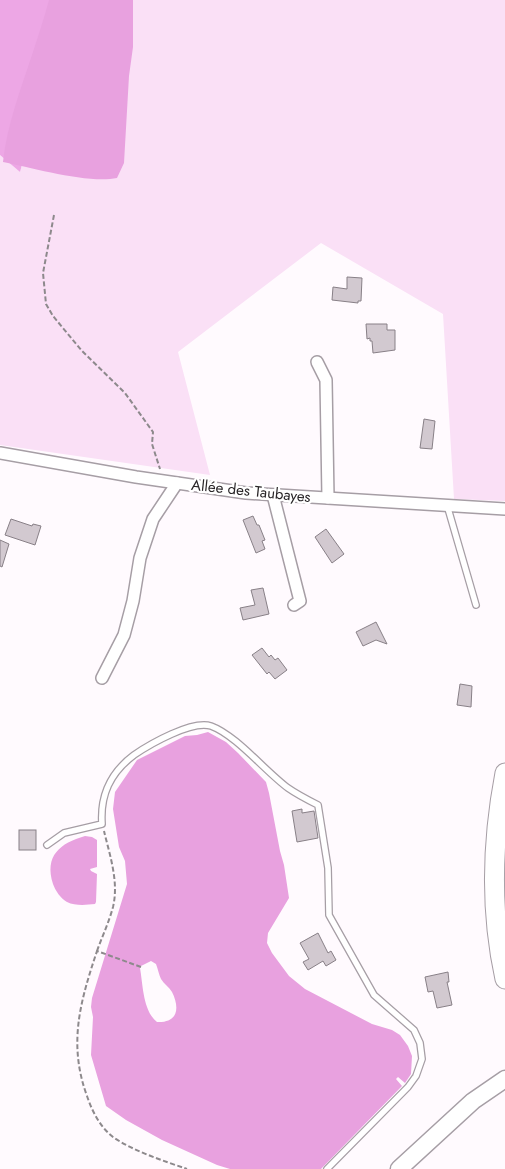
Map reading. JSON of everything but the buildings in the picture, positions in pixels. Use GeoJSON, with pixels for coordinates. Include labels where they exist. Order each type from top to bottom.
{"type":"FeatureCollection","features":[{"type":"Feature","properties":{"kind":"main road"},"geometry":{"type":"LineString","coordinates":[[505,772],[497,825],[494,869],[497,930],[505,979]]}},
{"type":"Feature","properties":{"kind":"main road"},"geometry":{"type":"LineString","coordinates":[[399,1169],[473,1101],[505,1079]]}},
{"type":"Feature","properties":{"kind":"street"},"geometry":{"type":"LineString","coordinates":[[317,362],[326,380],[328,498]]}},
{"type":"Feature","properties":{"kind":"street","name":"Allée des Taubayes"},"geometry":{"type":"LineString","coordinates":[[0,453],[246,493],[505,509]]}},
{"type":"Feature","properties":{"kind":"street"},"geometry":{"type":"LineString","coordinates":[[102,678],[124,635],[133,600],[140,558],[153,519],[177,483]]}},
{"type":"Feature","properties":{"kind":"street"},"geometry":{"type":"LineString","coordinates":[[273,495],[300,601],[294,605]]}},
{"type":"Feature","properties":{"kind":"lane"},"geometry":{"type":"LineString","coordinates":[[447,505],[476,605]]}},
{"type":"Feature","properties":{"kind":"lane"},"geometry":{"type":"LineString","coordinates":[[47,845],[64,833],[102,824],[101,808],[107,787],[116,773],[143,749],[182,730],[198,726],[210,726],[225,734],[289,788],[318,805],[328,868],[329,915],[374,995],[414,1030],[420,1043],[422,1059],[416,1076],[408,1087],[327,1169]]}},
{"type":"Feature","properties":{"kind":"path"},"geometry":{"type":"LineString","coordinates":[[54,214],[44,273],[46,304],[53,316],[82,351],[125,393],[152,432],[152,444],[164,481]]}},
{"type":"Feature","properties":{"kind":"path"},"geometry":{"type":"LineString","coordinates":[[102,824],[115,874],[115,891],[113,908],[97,951],[78,1013],[77,1054],[81,1081],[92,1109],[104,1128],[114,1137],[150,1156],[186,1169]]}},
{"type":"Feature","properties":{"kind":"path"},"geometry":{"type":"LineString","coordinates":[[97,951],[141,967]]}},
{"type":"Feature","properties":{"kind":"shaded area"},"geometry":{"type":"Polygon","coordinates":[[[0,0],[66,0],[20,172],[0,155],[0,0]]]}},
{"type":"Feature","properties":{"kind":"shaded area"},"geometry":{"type":"Polygon","coordinates":[[[49,0],[133,0],[133,47],[129,76],[124,163],[117,178],[92,179],[77,177],[3,162],[14,108],[49,0]]]}},
{"type":"Feature","properties":{"kind":"shaded area"},"geometry":{"type":"Polygon","coordinates":[[[66,0],[505,0],[505,501],[454,499],[443,314],[321,243],[178,352],[210,475],[0,445],[0,155],[20,172],[66,0]]]}},
{"type":"Feature","properties":{"kind":"shaded area"},"geometry":{"type":"Polygon","coordinates":[[[208,732],[226,742],[266,782],[284,865],[289,898],[268,933],[267,943],[272,953],[289,976],[305,989],[372,1024],[392,1030],[400,1035],[412,1056],[411,1074],[405,1083],[398,1077],[396,1079],[402,1086],[321,1169],[230,1169],[162,1140],[126,1120],[106,1106],[91,1055],[92,998],[127,884],[125,861],[119,847],[113,809],[115,792],[137,760],[185,736],[208,732]],[[151,961],[140,968],[144,997],[152,1017],[157,1022],[164,1022],[173,1017],[176,1004],[172,992],[161,979],[156,964],[151,961]]]}},
{"type":"Feature","properties":{"kind":"shaded area"},"geometry":{"type":"Polygon","coordinates":[[[85,836],[97,840],[97,867],[90,869],[97,874],[96,902],[95,904],[77,905],[60,897],[53,884],[51,866],[56,852],[68,843],[85,836]]]}}]}
